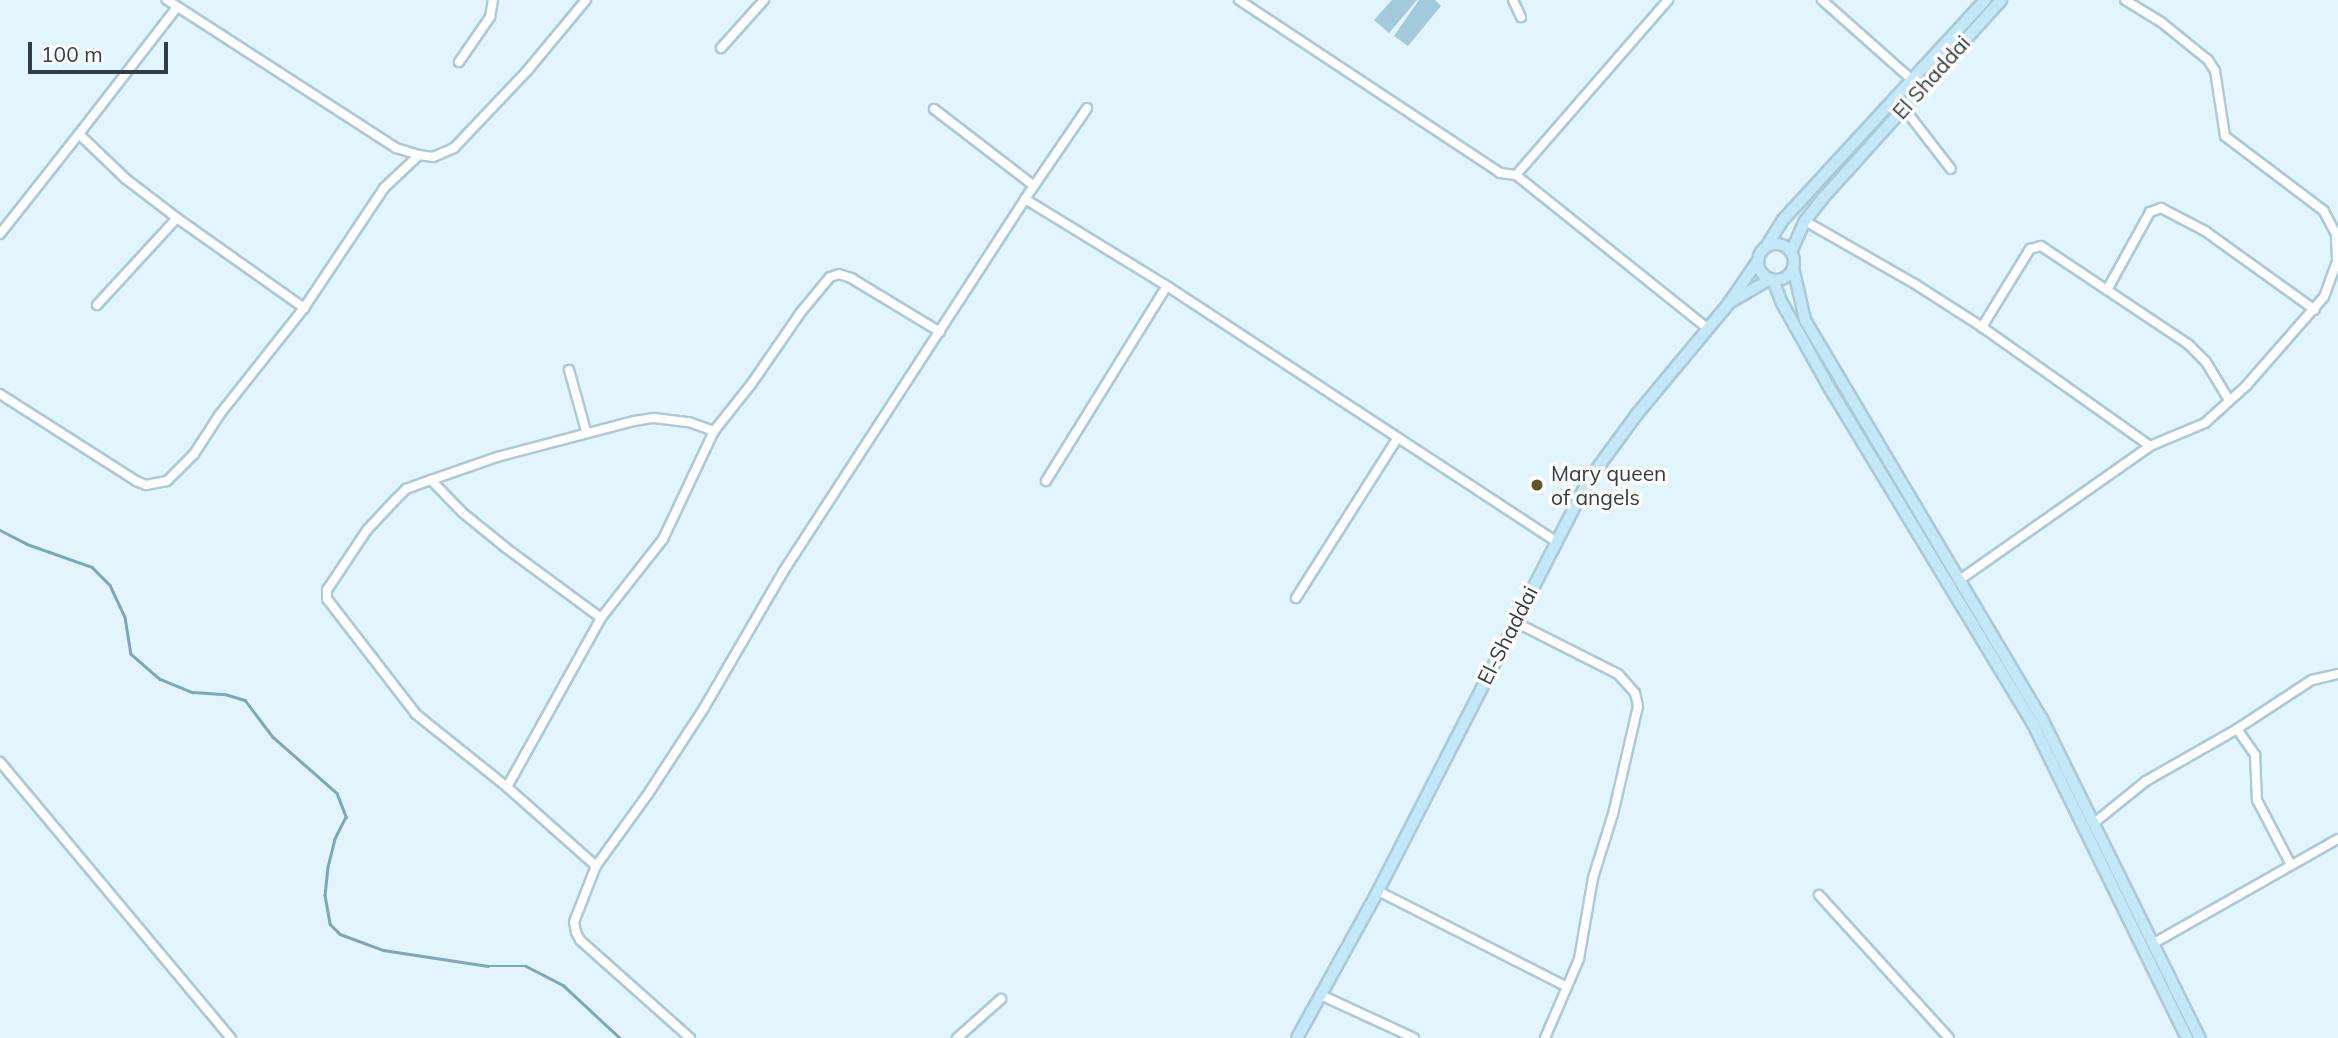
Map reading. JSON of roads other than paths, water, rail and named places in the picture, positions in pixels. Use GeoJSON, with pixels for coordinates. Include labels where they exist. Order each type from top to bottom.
{"type":"FeatureCollection","features":[{"type":"Feature","properties":{"kind":"street"},"geometry":{"type":"LineString","coordinates":[[167,0],[217,29],[396,148],[433,157],[454,148],[527,71],[586,0]]}},
{"type":"Feature","properties":{"kind":"street"},"geometry":{"type":"LineString","coordinates":[[459,62],[490,17],[493,0]]}},
{"type":"Feature","properties":{"kind":"street"},"geometry":{"type":"LineString","coordinates":[[721,48],[764,0]]}},
{"type":"Feature","properties":{"kind":"street"},"geometry":{"type":"LineString","coordinates":[[1238,0],[1500,173],[1516,175],[1706,327]]}},
{"type":"Feature","properties":{"kind":"street"},"geometry":{"type":"LineString","coordinates":[[1513,0],[1521,17]]}},
{"type":"Feature","properties":{"kind":"street"},"geometry":{"type":"LineString","coordinates":[[1516,175],[1668,0]]}},
{"type":"Feature","properties":{"kind":"street"},"geometry":{"type":"LineString","coordinates":[[1822,0],[1917,83]]}},
{"type":"Feature","properties":{"kind":"street"},"geometry":{"type":"LineString","coordinates":[[1985,0],[1917,83],[1782,221],[1759,259],[1761,271],[1771,279],[1829,387],[1961,579],[2094,823],[2200,1038]]}},
{"type":"Feature","properties":{"kind":"street","name":"El Shaddai"},"geometry":{"type":"LineString","coordinates":[[1791,252],[1805,221],[1903,107],[1917,83],[2001,0]]}},
{"type":"Feature","properties":{"kind":"street"},"geometry":{"type":"LineString","coordinates":[[1961,579],[2150,446],[2205,423],[2315,310],[2330,286],[2337,261],[2336,234],[2330,219],[2228,140],[2221,127],[2215,71],[2207,60],[2161,22],[2125,0]]}},
{"type":"Feature","properties":{"kind":"street"},"geometry":{"type":"LineString","coordinates":[[0,234],[177,7]]}},
{"type":"Feature","properties":{"kind":"street"},"geometry":{"type":"LineString","coordinates":[[1903,107],[1951,169]]}},
{"type":"Feature","properties":{"kind":"street"},"geometry":{"type":"LineString","coordinates":[[690,1038],[580,940],[574,922],[596,866],[669,762],[782,572],[940,332],[1032,185],[1087,108]]}},
{"type":"Feature","properties":{"kind":"street"},"geometry":{"type":"LineString","coordinates":[[933,109],[1032,185]]}},
{"type":"Feature","properties":{"kind":"street"},"geometry":{"type":"LineString","coordinates":[[79,134],[127,178],[177,218],[304,308]]}},
{"type":"Feature","properties":{"kind":"street"},"geometry":{"type":"LineString","coordinates":[[0,394],[114,469],[146,485],[167,481],[194,454],[220,414],[304,308],[384,188],[419,155]]}},
{"type":"Feature","properties":{"kind":"street"},"geometry":{"type":"LineString","coordinates":[[1025,199],[1167,286],[1555,541]]}},
{"type":"Feature","properties":{"kind":"street"},"geometry":{"type":"LineString","coordinates":[[2107,290],[2150,212],[2161,208],[2205,231],[2315,310]]}},
{"type":"Feature","properties":{"kind":"street"},"geometry":{"type":"LineString","coordinates":[[97,305],[177,218]]}},
{"type":"Feature","properties":{"kind":"street"},"geometry":{"type":"LineString","coordinates":[[1805,221],[1915,284],[1982,327],[2150,446]]}},
{"type":"Feature","properties":{"kind":"street"},"geometry":{"type":"LineString","coordinates":[[1766,247],[1777,244],[1791,252],[1805,320],[1885,468],[2037,721],[2187,1038]]}},
{"type":"Feature","properties":{"kind":"street"},"geometry":{"type":"LineString","coordinates":[[1982,327],[2034,246],[2041,246],[2188,344],[2206,362],[2229,400]]}},
{"type":"Feature","properties":{"kind":"street","name":"El-Shaddai"},"geometry":{"type":"LineString","coordinates":[[1297,1038],[1323,996],[1378,891],[1588,481],[1706,327],[1730,303],[1759,259]]}},
{"type":"Feature","properties":{"kind":"street"},"geometry":{"type":"LineString","coordinates":[[1730,303],[1771,279],[1788,276],[1794,267]]}},
{"type":"Feature","properties":{"kind":"street"},"geometry":{"type":"LineString","coordinates":[[508,787],[601,618],[663,538],[714,431],[752,383],[801,312],[830,277],[839,274],[851,278],[940,332]]}},
{"type":"Feature","properties":{"kind":"street"},"geometry":{"type":"LineString","coordinates":[[1046,481],[1167,286]]}},
{"type":"Feature","properties":{"kind":"street"},"geometry":{"type":"LineString","coordinates":[[569,370],[586,431]]}},
{"type":"Feature","properties":{"kind":"street"},"geometry":{"type":"LineString","coordinates":[[596,866],[508,787],[423,722],[326,594],[367,530],[406,489],[497,457],[586,431],[654,418],[689,422],[714,431]]}},
{"type":"Feature","properties":{"kind":"street"},"geometry":{"type":"LineString","coordinates":[[1296,598],[1397,439]]}},
{"type":"Feature","properties":{"kind":"street"},"geometry":{"type":"LineString","coordinates":[[431,480],[463,513],[506,548],[601,618]]}},
{"type":"Feature","properties":{"kind":"street"},"geometry":{"type":"LineString","coordinates":[[1515,622],[1618,674],[1635,693],[1638,706],[1614,814],[1593,877],[1579,959],[1565,986],[1545,1038]]}},
{"type":"Feature","properties":{"kind":"street"},"geometry":{"type":"LineString","coordinates":[[2094,823],[2146,781],[2237,729],[2312,680],[2338,674]]}},
{"type":"Feature","properties":{"kind":"street"},"geometry":{"type":"LineString","coordinates":[[2237,729],[2255,755],[2257,800],[2291,865]]}},
{"type":"Feature","properties":{"kind":"street"},"geometry":{"type":"LineString","coordinates":[[0,762],[231,1038]]}},
{"type":"Feature","properties":{"kind":"street"},"geometry":{"type":"LineString","coordinates":[[2154,943],[2338,839]]}},
{"type":"Feature","properties":{"kind":"street"},"geometry":{"type":"LineString","coordinates":[[1378,891],[1565,986]]}},
{"type":"Feature","properties":{"kind":"street"},"geometry":{"type":"LineString","coordinates":[[1819,895],[1949,1038]]}},
{"type":"Feature","properties":{"kind":"street"},"geometry":{"type":"LineString","coordinates":[[1323,996],[1414,1038]]}},
{"type":"Feature","properties":{"kind":"street"},"geometry":{"type":"LineString","coordinates":[[957,1038],[1000,999]]}},
{"type":"Feature","properties":{"kind":"waterway"},"geometry":{"type":"LineString","coordinates":[[0,530],[27,544],[92,567],[110,585],[125,617],[131,654],[160,679],[193,692],[225,694],[245,700],[273,737],[337,793],[346,817],[335,839],[325,895],[330,924],[340,934],[383,950],[488,966],[526,966],[563,985],[620,1038]]}},
{"type":"Feature","properties":{"kind":"place","name":"Mary queen of angels"},"geometry":{"type":"Point","coordinates":[1537,485]}}]}
